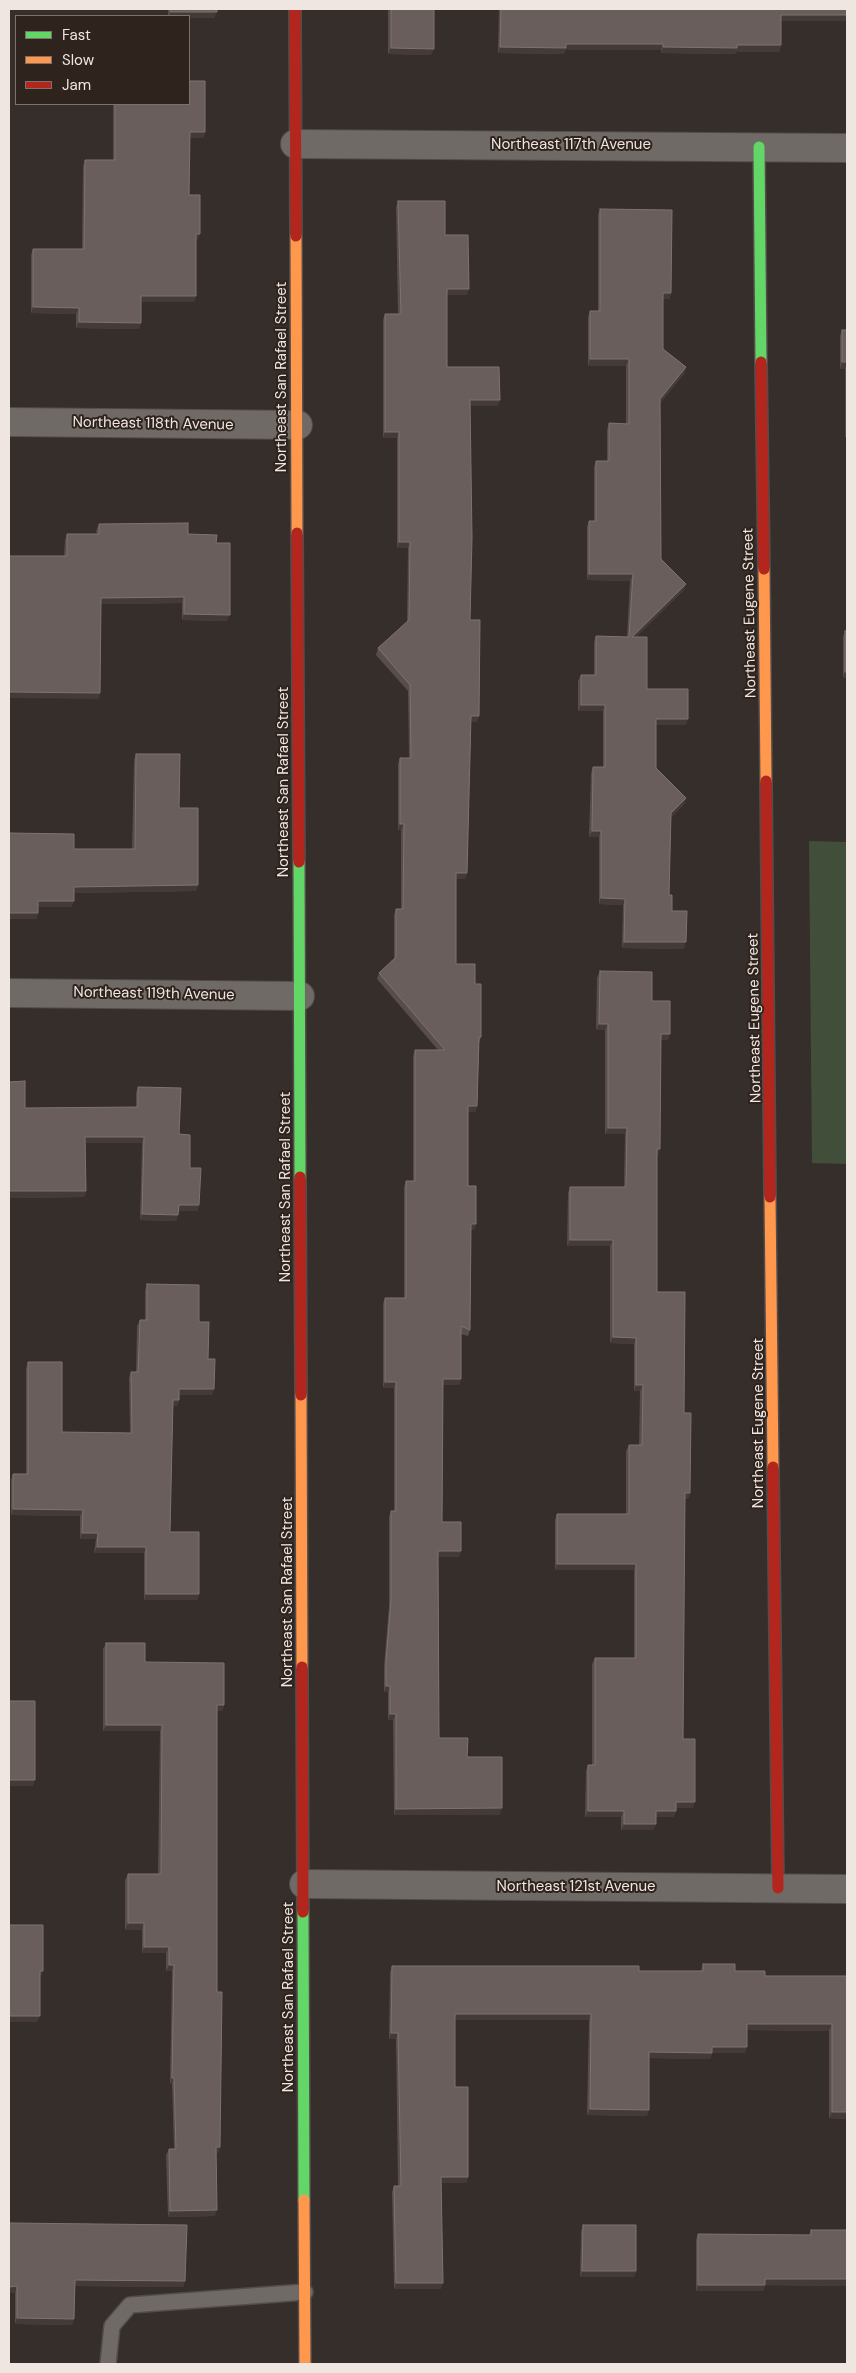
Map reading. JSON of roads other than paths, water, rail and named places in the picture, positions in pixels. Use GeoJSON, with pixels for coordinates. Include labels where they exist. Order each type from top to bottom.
{"type":"FeatureCollection","features":[{"type":"Feature","properties":{"kind":"street","name":"Northeast San Rafael Street"},"geometry":{"type":"LineString","coordinates":[[295,9],[305,2364]]}},
{"type":"Feature","properties":{"kind":"street","name":"Northeast 117th Avenue"},"geometry":{"type":"LineString","coordinates":[[295,144],[847,148]]}},
{"type":"Feature","properties":{"kind":"street","name":"Northeast Eugene Street"},"geometry":{"type":"LineString","coordinates":[[759,147],[773,1276],[778,1888]]}},
{"type":"Feature","properties":{"kind":"street","name":"Northeast 118th Avenue"},"geometry":{"type":"LineString","coordinates":[[9,422],[298,425]]}},
{"type":"Feature","properties":{"kind":"street","name":"Northeast 119th Avenue"},"geometry":{"type":"LineString","coordinates":[[9,993],[300,996]]}},
{"type":"Feature","properties":{"kind":"street","name":"Northeast 121st Avenue"},"geometry":{"type":"LineString","coordinates":[[304,1884],[847,1889]]}},
{"type":"Feature","properties":{"kind":"lane"},"geometry":{"type":"LineString","coordinates":[[108,2364],[112,2326],[130,2305],[305,2292]]}}]}
